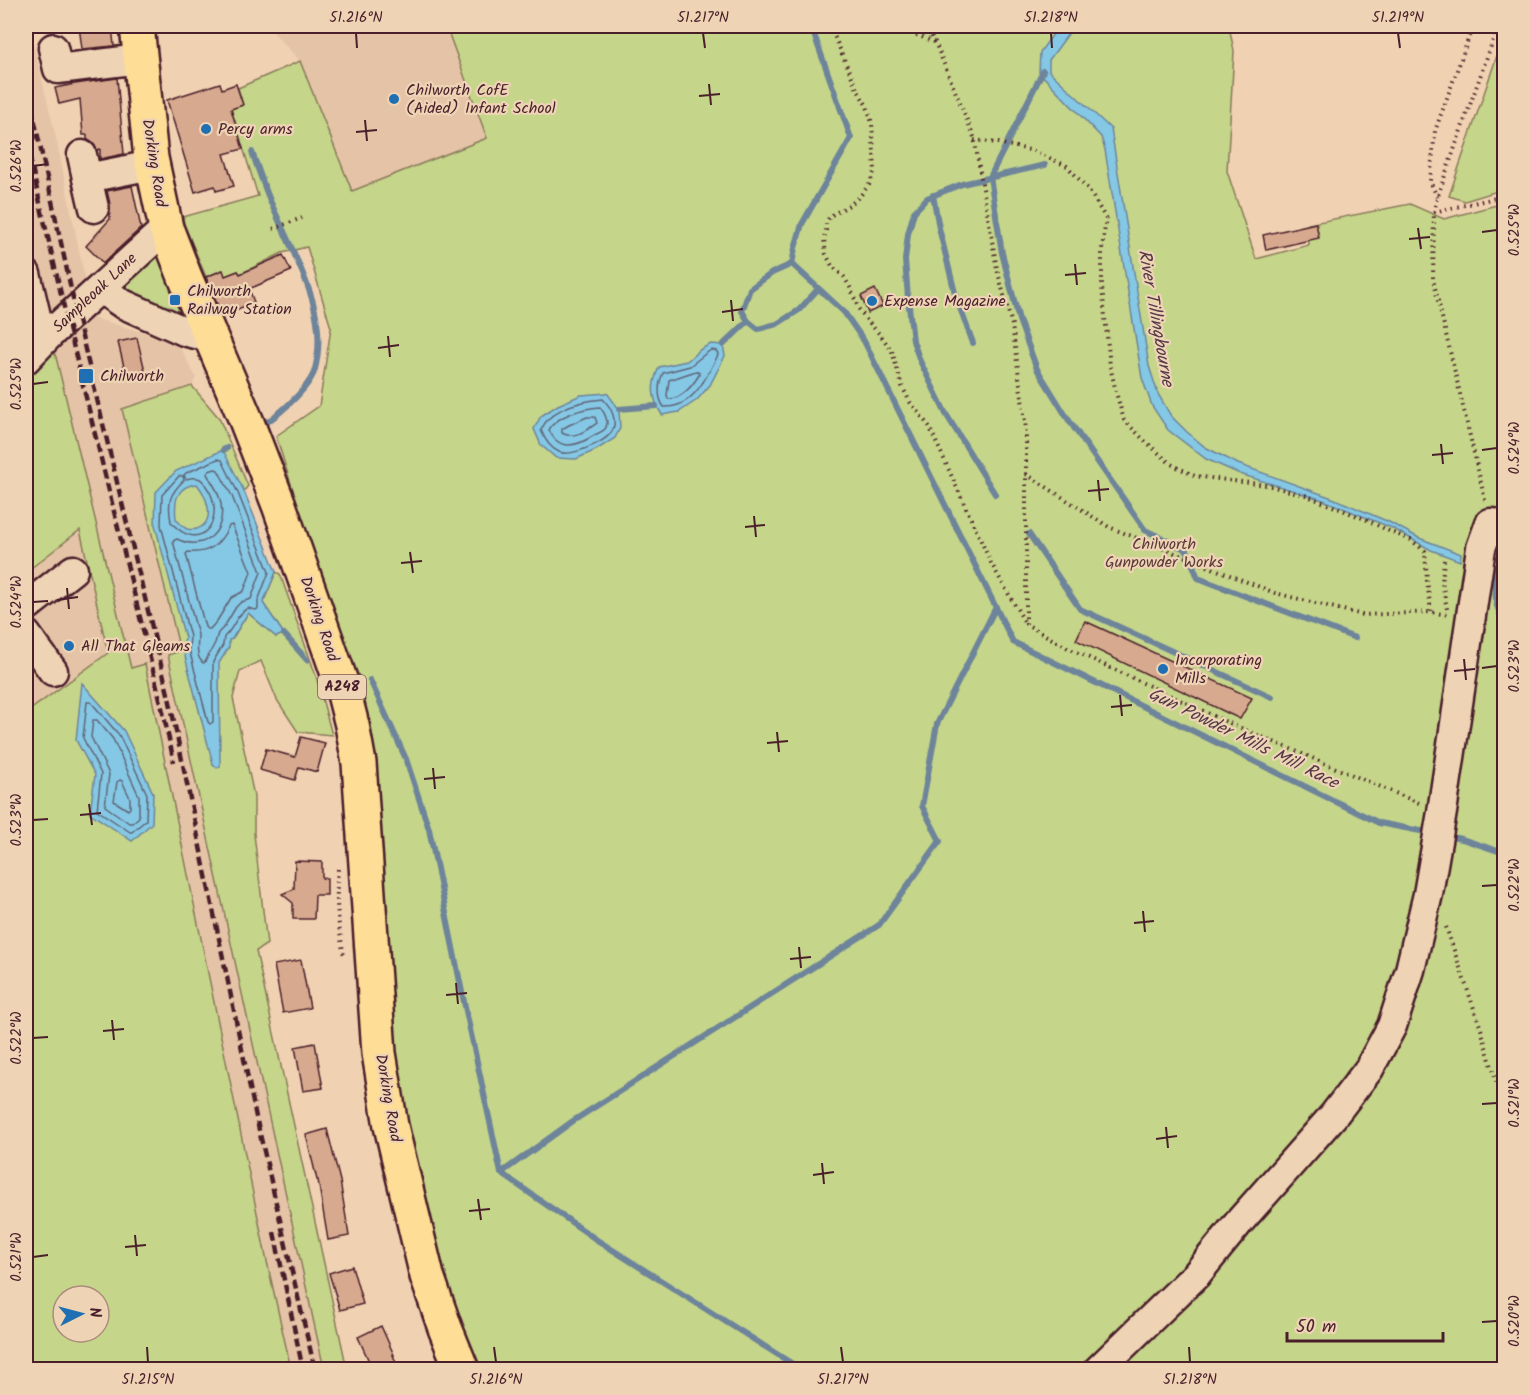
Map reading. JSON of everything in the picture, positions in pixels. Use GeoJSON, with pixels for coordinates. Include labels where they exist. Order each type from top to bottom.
{"type":"FeatureCollection","features":[{"type":"Feature","properties":{"kind":"main road","name":"Dorking Road"},"geometry":{"type":"LineString","coordinates":[[137,26],[152,165],[166,228],[279,505],[341,682],[352,725],[359,763],[379,1053],[389,1116],[427,1276],[462,1370]]}},
{"type":"Feature","properties":{"kind":"street"},"geometry":{"type":"LineString","coordinates":[[57,66],[140,59]]}},
{"type":"Feature","properties":{"kind":"street"},"geometry":{"type":"LineString","coordinates":[[94,208],[85,167],[152,165]]}},
{"type":"Feature","properties":{"kind":"street","name":"Sampleoak Lane"},"geometry":{"type":"LineString","coordinates":[[26,359],[51,333],[166,228]]}},
{"type":"Feature","properties":{"kind":"street"},"geometry":{"type":"LineString","coordinates":[[26,274],[37,320],[51,333]]}},
{"type":"Feature","properties":{"kind":"street"},"geometry":{"type":"LineString","coordinates":[[101,289],[123,304],[184,332],[195,334],[207,328]]}},
{"type":"Feature","properties":{"kind":"street"},"geometry":{"type":"LineString","coordinates":[[1098,1370],[1196,1275],[1240,1221],[1333,1116],[1369,1069],[1392,1026],[1410,970],[1428,894],[1442,812],[1460,621],[1492,532]]}},
{"type":"Feature","properties":{"kind":"street"},"geometry":{"type":"LineString","coordinates":[[26,607],[73,570]]}},
{"type":"Feature","properties":{"kind":"street"},"geometry":{"type":"LineString","coordinates":[[26,634],[53,671]]}},
{"type":"Feature","properties":{"kind":"path"},"geometry":{"type":"LineString","coordinates":[[830,26],[873,123],[875,170],[869,185],[860,196],[830,216],[826,222],[824,239],[826,254],[832,266],[844,277],[858,308],[892,351],[906,394],[929,426],[991,563],[1026,624],[1068,648],[1229,723],[1442,812]]}},
{"type":"Feature","properties":{"kind":"path"},"geometry":{"type":"LineString","coordinates":[[894,26],[935,42]]}},
{"type":"Feature","properties":{"kind":"path"},"geometry":{"type":"LineString","coordinates":[[925,26],[935,42],[974,140],[997,269],[1012,325],[1026,429],[1026,624]]}},
{"type":"Feature","properties":{"kind":"path"},"geometry":{"type":"LineString","coordinates":[[1437,198],[1430,181],[1435,131],[1473,26]]}},
{"type":"Feature","properties":{"kind":"path"},"geometry":{"type":"LineString","coordinates":[[1492,532],[1433,279],[1434,212],[1437,198],[1498,26]]}},
{"type":"Feature","properties":{"kind":"path"},"geometry":{"type":"LineString","coordinates":[[974,140],[1034,151],[1067,166],[1089,190],[1106,219],[1102,258],[1105,326],[1116,396],[1124,420],[1171,464],[1195,476],[1266,485],[1305,495],[1411,540],[1425,550],[1431,612]]}},
{"type":"Feature","properties":{"kind":"path"},"geometry":{"type":"LineString","coordinates":[[1434,212],[1504,196]]}},
{"type":"Feature","properties":{"kind":"path"},"geometry":{"type":"LineString","coordinates":[[273,229],[302,218]]}},
{"type":"Feature","properties":{"kind":"path"},"geometry":{"type":"LineString","coordinates":[[1026,474],[1109,527],[1275,593],[1363,615],[1431,612],[1460,621]]}},
{"type":"Feature","properties":{"kind":"path"},"geometry":{"type":"LineString","coordinates":[[1444,560],[1442,582],[1446,607],[1460,621]]}},
{"type":"Feature","properties":{"kind":"path"},"geometry":{"type":"LineString","coordinates":[[339,861],[336,896],[345,962]]}},
{"type":"Feature","properties":{"kind":"path"},"geometry":{"type":"LineString","coordinates":[[1428,894],[1442,915],[1481,1029],[1504,1109]]}},
{"type":"Feature","properties":{"kind":"shaded area"},"geometry":{"type":"Polygon","coordinates":[[[26,26],[29,26],[55,133],[93,318],[177,342],[196,377],[192,386],[122,409],[207,752],[346,1369],[260,1369],[109,654],[26,713],[26,571],[81,529],[43,318],[26,241],[26,26]]]}},
{"type":"Feature","properties":{"kind":"shaded area","name":"Chilworth CofE (Aided) Infant School"},"geometry":{"type":"Polygon","coordinates":[[[267,26],[446,26],[488,138],[352,191],[300,61],[267,26]]]}},
{"type":"Feature","properties":{"kind":"green space","name":"Chilworth Gunpowder Works"},"geometry":{"type":"Polygon","coordinates":[[[446,26],[1229,26],[1234,51],[1227,171],[1256,259],[1309,245],[1308,224],[1410,204],[1444,219],[1504,203],[1504,1369],[1107,1369],[1164,1318],[1303,1168],[1390,1055],[1420,956],[1409,951],[1384,1023],[1345,1091],[1329,1113],[1191,1269],[1084,1369],[480,1369],[465,1335],[426,1213],[400,1111],[391,978],[363,685],[335,625],[276,436],[319,406],[331,328],[307,247],[282,253],[240,274],[238,271],[225,276],[222,270],[206,277],[183,217],[258,196],[231,109],[243,105],[238,88],[300,61],[352,191],[487,138],[446,26]]]}},
{"type":"Feature","properties":{"kind":"green space"},"geometry":{"type":"Polygon","coordinates":[[[1504,35],[1504,189],[1465,201],[1449,196],[1504,35]]]}},
{"type":"Feature","properties":{"kind":"green space"},"geometry":{"type":"Polygon","coordinates":[[[166,228],[207,328],[108,295],[166,228]]]}},
{"type":"Feature","properties":{"kind":"green space"},"geometry":{"type":"Polygon","coordinates":[[[46,338],[56,357],[131,668],[145,664],[291,1369],[26,1369],[26,713],[108,653],[80,530],[26,572],[26,359],[46,338]]]}},
{"type":"Feature","properties":{"kind":"green space"},"geometry":{"type":"Polygon","coordinates":[[[192,386],[219,418],[248,486],[244,491],[217,642],[232,639],[248,613],[276,637],[284,634],[263,603],[276,572],[280,574],[316,676],[332,735],[298,732],[277,700],[261,661],[240,671],[233,698],[254,796],[254,834],[267,944],[256,951],[347,1369],[324,1369],[168,655],[180,651],[122,409],[192,386]]]}},
{"type":"Feature","properties":{"kind":"water"},"geometry":{"type":"Polygon","coordinates":[[[1059,26],[1074,26],[1049,60],[1049,71],[1111,129],[1149,366],[1158,394],[1171,416],[1205,447],[1238,464],[1335,499],[1389,522],[1419,538],[1461,554],[1460,561],[1431,550],[1392,528],[1323,500],[1240,474],[1206,459],[1168,430],[1152,406],[1142,378],[1101,137],[1039,72],[1040,52],[1059,26]]]}},
{"type":"Feature","properties":{"kind":"water"},"geometry":{"type":"Polygon","coordinates":[[[711,344],[723,345],[725,356],[710,385],[697,400],[679,412],[662,415],[653,391],[659,367],[687,361],[711,344]]]}},
{"type":"Feature","properties":{"kind":"water"},"geometry":{"type":"Polygon","coordinates":[[[607,393],[619,409],[620,428],[615,438],[576,459],[556,458],[541,445],[534,429],[541,416],[558,405],[581,395],[607,393]]]}},
{"type":"Feature","properties":{"kind":"water"},"geometry":{"type":"Polygon","coordinates":[[[223,450],[244,491],[276,572],[263,603],[284,634],[276,637],[248,613],[232,639],[229,640],[229,647],[219,663],[220,767],[217,768],[213,764],[183,649],[185,638],[155,525],[156,492],[176,471],[223,450]],[[197,484],[190,485],[181,491],[176,501],[176,519],[187,529],[199,528],[208,517],[208,506],[197,484]]]}},
{"type":"Feature","properties":{"kind":"water"},"geometry":{"type":"Polygon","coordinates":[[[82,683],[124,731],[153,793],[152,823],[132,841],[90,813],[95,775],[76,740],[82,683]]]}},
{"type":"Feature","properties":{"kind":"building"},"geometry":{"type":"Polygon","coordinates":[[[79,26],[112,26],[114,46],[82,49],[79,26]]]}},
{"type":"Feature","properties":{"kind":"building"},"geometry":{"type":"Polygon","coordinates":[[[117,78],[124,154],[100,159],[100,149],[97,150],[94,144],[87,139],[87,135],[83,135],[80,99],[59,104],[55,88],[117,78]]]}},
{"type":"Feature","properties":{"kind":"building","name":"Percy arms"},"geometry":{"type":"Polygon","coordinates":[[[220,83],[222,89],[236,84],[243,105],[231,109],[243,149],[224,154],[234,186],[216,191],[215,186],[195,192],[167,100],[220,83]]]}},
{"type":"Feature","properties":{"kind":"building"},"geometry":{"type":"Polygon","coordinates":[[[132,186],[141,228],[103,263],[86,246],[110,219],[107,191],[132,186]]]}},
{"type":"Feature","properties":{"kind":"building"},"geometry":{"type":"Polygon","coordinates":[[[1316,223],[1319,238],[1266,250],[1263,235],[1316,223]]]}},
{"type":"Feature","properties":{"kind":"building"},"geometry":{"type":"Polygon","coordinates":[[[283,255],[291,271],[249,289],[254,302],[222,316],[206,277],[223,270],[225,276],[238,271],[240,274],[283,255]]]}},
{"type":"Feature","properties":{"kind":"building","name":"Expense Magazine"},"geometry":{"type":"Polygon","coordinates":[[[875,289],[883,306],[868,313],[861,296],[875,289]]]}},
{"type":"Feature","properties":{"kind":"building"},"geometry":{"type":"Polygon","coordinates":[[[137,338],[145,371],[126,375],[118,342],[137,338]]]}},
{"type":"Feature","properties":{"kind":"building","name":"Incorporating Mills"},"geometry":{"type":"Polygon","coordinates":[[[1085,621],[1252,698],[1240,719],[1076,640],[1085,621]]]}},
{"type":"Feature","properties":{"kind":"building"},"geometry":{"type":"Polygon","coordinates":[[[301,737],[325,743],[317,772],[299,767],[295,780],[260,770],[266,749],[295,757],[301,737]]]}},
{"type":"Feature","properties":{"kind":"building"},"geometry":{"type":"Polygon","coordinates":[[[295,861],[322,862],[322,878],[327,878],[327,895],[315,895],[314,919],[293,919],[293,903],[282,894],[294,889],[295,861]]]}},
{"type":"Feature","properties":{"kind":"building"},"geometry":{"type":"Polygon","coordinates":[[[301,960],[310,1008],[283,1013],[274,965],[301,960]]]}},
{"type":"Feature","properties":{"kind":"building"},"geometry":{"type":"Polygon","coordinates":[[[315,1043],[323,1088],[303,1091],[295,1047],[315,1043]]]}},
{"type":"Feature","properties":{"kind":"building"},"geometry":{"type":"Polygon","coordinates":[[[327,1129],[340,1181],[349,1236],[328,1240],[318,1180],[306,1135],[327,1129]]]}},
{"type":"Feature","properties":{"kind":"building"},"geometry":{"type":"Polygon","coordinates":[[[352,1266],[363,1304],[340,1310],[329,1273],[352,1266]]]}},
{"type":"Feature","properties":{"kind":"building"},"geometry":{"type":"Polygon","coordinates":[[[381,1326],[399,1370],[373,1370],[358,1337],[381,1326]]]}},
{"type":"Feature","properties":{"kind":"waterway","name":"River Tillingbourne"},"geometry":{"type":"LineString","coordinates":[[811,26],[851,138],[802,224],[792,264],[844,312],[864,341],[1013,642],[1379,823],[1431,833]]}},
{"type":"Feature","properties":{"kind":"waterway"},"geometry":{"type":"LineString","coordinates":[[1043,71],[990,177],[1002,253],[1019,320],[1037,369],[1068,419],[1145,530],[1187,550],[1198,578],[1355,638]]}},
{"type":"Feature","properties":{"kind":"waterway"},"geometry":{"type":"LineString","coordinates":[[252,152],[270,201],[302,271],[315,309],[318,329],[318,349],[312,376],[295,398],[267,422]]}},
{"type":"Feature","properties":{"kind":"waterway"},"geometry":{"type":"LineString","coordinates":[[995,494],[946,414],[920,361],[913,341],[905,260],[908,234],[914,212],[927,198],[962,184],[1045,165]]}},
{"type":"Feature","properties":{"kind":"waterway"},"geometry":{"type":"LineString","coordinates":[[933,195],[956,297],[973,343]]}},
{"type":"Feature","properties":{"kind":"waterway"},"geometry":{"type":"LineString","coordinates":[[723,345],[748,321],[742,311],[750,289],[772,273],[792,264]]}},
{"type":"Feature","properties":{"kind":"waterway"},"geometry":{"type":"LineString","coordinates":[[748,321],[758,329],[777,324],[799,310],[818,289]]}},
{"type":"Feature","properties":{"kind":"waterway"},"geometry":{"type":"LineString","coordinates":[[619,409],[656,406]]}},
{"type":"Feature","properties":{"kind":"waterway"},"geometry":{"type":"LineString","coordinates":[[223,450],[227,448]]}},
{"type":"Feature","properties":{"kind":"waterway"},"geometry":{"type":"LineString","coordinates":[[1029,534],[1080,609],[1272,697]]}},
{"type":"Feature","properties":{"kind":"waterway","name":"River Tillingbourne"},"geometry":{"type":"LineString","coordinates":[[1485,565],[1504,571]]}},
{"type":"Feature","properties":{"kind":"waterway"},"geometry":{"type":"LineString","coordinates":[[1492,567],[1497,606],[1504,624]]}},
{"type":"Feature","properties":{"kind":"waterway"},"geometry":{"type":"LineString","coordinates":[[501,1173],[573,1121],[879,925],[940,841],[922,806],[937,724],[996,607]]}},
{"type":"Feature","properties":{"kind":"waterway"},"geometry":{"type":"LineString","coordinates":[[284,634],[307,660]]}},
{"type":"Feature","properties":{"kind":"waterway"},"geometry":{"type":"LineString","coordinates":[[370,680],[406,759],[429,829],[501,1173],[597,1240],[802,1370]]}},
{"type":"Feature","properties":{"kind":"waterway","name":"Gun Powder Mills Mill Race"},"geometry":{"type":"LineString","coordinates":[[1444,836],[1462,839],[1504,853]]}},
{"type":"Feature","properties":{"kind":"railway"},"geometry":{"type":"LineString","coordinates":[[26,81],[76,312],[170,702],[256,1117],[315,1370]]}},
{"type":"Feature","properties":{"kind":"railway"},"geometry":{"type":"LineString","coordinates":[[26,142],[174,762]]}},
{"type":"Feature","properties":{"kind":"railway"},"geometry":{"type":"LineString","coordinates":[[274,1232],[303,1370]]}},
{"type":"Feature","properties":{"kind":"place","name":"Chilworth CofE (Aided) Infant School"},"geometry":{"type":"Point","coordinates":[394,99]}},
{"type":"Feature","properties":{"kind":"place","name":"Percy arms"},"geometry":{"type":"Point","coordinates":[206,129]}},
{"type":"Feature","properties":{"kind":"place","name":"Chilworth Railway Station"},"geometry":{"type":"Point","coordinates":[175,300]}},
{"type":"Feature","properties":{"kind":"place","name":"Expense Magazine"},"geometry":{"type":"Point","coordinates":[872,301]}},
{"type":"Feature","properties":{"kind":"place","name":"Chilworth"},"geometry":{"type":"Point","coordinates":[86,376]}},
{"type":"Feature","properties":{"kind":"place","name":"All That Gleams"},"geometry":{"type":"Point","coordinates":[69,646]}},
{"type":"Feature","properties":{"kind":"place","name":"Incorporating Mills"},"geometry":{"type":"Point","coordinates":[1163,669]}}]}
